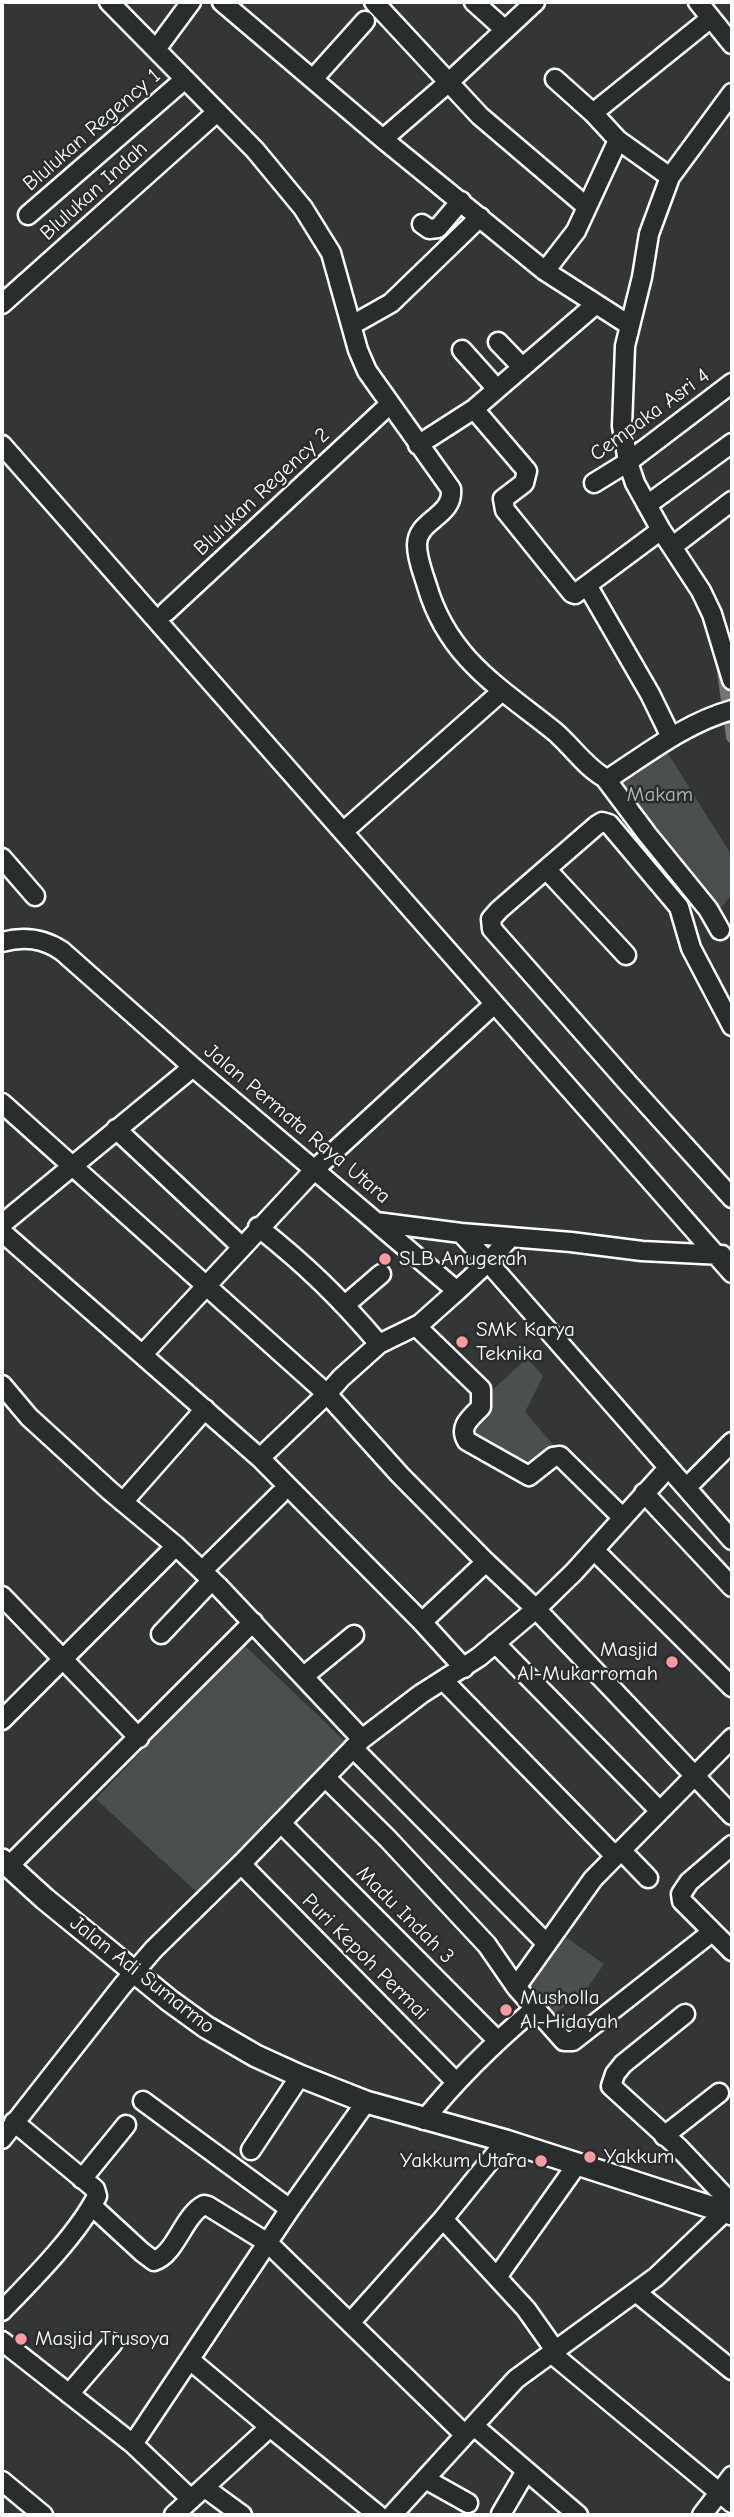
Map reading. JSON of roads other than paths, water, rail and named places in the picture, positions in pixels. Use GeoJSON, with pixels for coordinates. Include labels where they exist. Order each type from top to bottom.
{"type":"FeatureCollection","features":[{"type":"Feature","properties":{"kind":"main road","name":"Jalan Adi Sumarmo"},"geometry":{"type":"LineString","coordinates":[[5,1864],[133,1973],[206,2027],[256,2056],[366,2102],[730,2208]]}},
{"type":"Feature","properties":{"kind":"street"},"geometry":{"type":"LineString","coordinates":[[109,2],[157,48],[286,186],[331,253],[361,360],[452,494],[447,508],[421,531],[417,543],[432,605],[443,627],[453,642],[501,692],[552,730],[605,778],[708,908],[720,930]]}},
{"type":"Feature","properties":{"kind":"street"},"geometry":{"type":"LineString","coordinates":[[157,48],[191,2]]}},
{"type":"Feature","properties":{"kind":"street"},"geometry":{"type":"LineString","coordinates":[[222,2],[383,139],[545,271],[629,325]]}},
{"type":"Feature","properties":{"kind":"street"},"geometry":{"type":"LineString","coordinates":[[374,2],[480,116],[587,206]]}},
{"type":"Feature","properties":{"kind":"street"},"geometry":{"type":"LineString","coordinates":[[474,2],[504,29]]}},
{"type":"Feature","properties":{"kind":"street"},"geometry":{"type":"LineString","coordinates":[[383,139],[535,2]]}},
{"type":"Feature","properties":{"kind":"street"},"geometry":{"type":"LineString","coordinates":[[698,2],[732,44]]}},
{"type":"Feature","properties":{"kind":"street"},"geometry":{"type":"LineString","coordinates":[[593,113],[711,18]]}},
{"type":"Feature","properties":{"kind":"street"},"geometry":{"type":"LineString","coordinates":[[313,79],[365,21]]}},
{"type":"Feature","properties":{"kind":"street","name":"Blulukan Regency 1"},"geometry":{"type":"LineString","coordinates":[[28,215],[185,79]]}},
{"type":"Feature","properties":{"kind":"street"},"geometry":{"type":"LineString","coordinates":[[555,79],[618,140],[670,177]]}},
{"type":"Feature","properties":{"kind":"street"},"geometry":{"type":"LineString","coordinates":[[732,93],[670,177],[649,234],[625,346],[622,426],[628,462],[635,483],[658,532],[673,546],[701,591],[712,614],[732,680]]}},
{"type":"Feature","properties":{"kind":"street","name":"Blulukan Indah"},"geometry":{"type":"LineString","coordinates":[[2,304],[217,111]]}},
{"type":"Feature","properties":{"kind":"street"},"geometry":{"type":"LineString","coordinates":[[545,271],[576,231],[618,140]]}},
{"type":"Feature","properties":{"kind":"street"},"geometry":{"type":"LineString","coordinates":[[422,224],[429,229],[438,228],[461,201]]}},
{"type":"Feature","properties":{"kind":"street"},"geometry":{"type":"LineString","coordinates":[[352,326],[391,303],[480,217]]}},
{"type":"Feature","properties":{"kind":"street"},"geometry":{"type":"LineString","coordinates":[[418,445],[474,409],[596,304]]}},
{"type":"Feature","properties":{"kind":"street"},"geometry":{"type":"LineString","coordinates":[[498,342],[522,368]]}},
{"type":"Feature","properties":{"kind":"street"},"geometry":{"type":"LineString","coordinates":[[462,350],[497,389]]}},
{"type":"Feature","properties":{"kind":"street","name":"Cempaka Asri 4"},"geometry":{"type":"LineString","coordinates":[[594,484],[628,462],[732,383]]}},
{"type":"Feature","properties":{"kind":"street","name":"Blulukan Regency 2"},"geometry":{"type":"LineString","coordinates":[[166,612],[390,404]]}},
{"type":"Feature","properties":{"kind":"street"},"geometry":{"type":"LineString","coordinates":[[474,409],[527,471],[524,483],[503,499],[505,510],[572,593],[575,594],[658,532]]}},
{"type":"Feature","properties":{"kind":"street"},"geometry":{"type":"LineString","coordinates":[[647,505],[732,443]]}},
{"type":"Feature","properties":{"kind":"street"},"geometry":{"type":"LineString","coordinates":[[2,445],[716,1251],[732,1273]]}},
{"type":"Feature","properties":{"kind":"street"},"geometry":{"type":"LineString","coordinates":[[673,546],[732,502]]}},
{"type":"Feature","properties":{"kind":"street"},"geometry":{"type":"LineString","coordinates":[[587,585],[650,694],[671,737]]}},
{"type":"Feature","properties":{"kind":"street"},"geometry":{"type":"LineString","coordinates":[[344,831],[501,692]]}},
{"type":"Feature","properties":{"kind":"street"},"geometry":{"type":"LineString","coordinates":[[605,778],[611,777],[671,737],[725,711]]}},
{"type":"Feature","properties":{"kind":"street"},"geometry":{"type":"LineString","coordinates":[[732,1026],[691,948],[679,907],[612,826],[604,822],[597,825],[493,916],[492,929],[732,1198]]}},
{"type":"Feature","properties":{"kind":"street"},"geometry":{"type":"LineString","coordinates":[[2,858],[35,896]]}},
{"type":"Feature","properties":{"kind":"street"},"geometry":{"type":"LineString","coordinates":[[547,870],[626,955]]}},
{"type":"Feature","properties":{"kind":"street","name":"Jalan Permata Raya Utara"},"geometry":{"type":"LineString","coordinates":[[2,942],[36,939],[52,944],[376,1222],[510,1238],[571,1241],[642,1251],[716,1251]]}},
{"type":"Feature","properties":{"kind":"street"},"geometry":{"type":"LineString","coordinates":[[143,1354],[315,1168],[491,1008]]}},
{"type":"Feature","properties":{"kind":"street"},"geometry":{"type":"LineString","coordinates":[[2,1224],[193,1067]]}},
{"type":"Feature","properties":{"kind":"street"},"geometry":{"type":"LineString","coordinates":[[2,1103],[327,1394],[400,1475],[536,1609],[732,1815]]}},
{"type":"Feature","properties":{"kind":"street"},"geometry":{"type":"LineString","coordinates":[[116,1129],[241,1246]]}},
{"type":"Feature","properties":{"kind":"street"},"geometry":{"type":"LineString","coordinates":[[376,1222],[457,1291]]}},
{"type":"Feature","properties":{"kind":"street"},"geometry":{"type":"LineString","coordinates":[[258,1227],[303,1263],[379,1344]]}},
{"type":"Feature","properties":{"kind":"street"},"geometry":{"type":"LineString","coordinates":[[2,1231],[260,1458],[464,1668]]}},
{"type":"Feature","properties":{"kind":"street"},"geometry":{"type":"LineString","coordinates":[[461,1233],[732,1540]]}},
{"type":"Feature","properties":{"kind":"street"},"geometry":{"type":"LineString","coordinates":[[260,1458],[379,1344],[416,1326],[488,1262],[510,1238]]}},
{"type":"Feature","properties":{"kind":"street"},"geometry":{"type":"LineString","coordinates":[[345,1305],[381,1274]]}},
{"type":"Feature","properties":{"kind":"street"},"geometry":{"type":"LineString","coordinates":[[416,1326],[481,1389],[481,1407],[463,1426],[467,1441],[529,1476],[553,1457],[560,1456],[622,1518]]}},
{"type":"Feature","properties":{"kind":"street"},"geometry":{"type":"LineString","coordinates":[[2,1385],[29,1417],[176,1546],[253,1622],[304,1676],[357,1744],[547,1944]]}},
{"type":"Feature","properties":{"kind":"street"},"geometry":{"type":"LineString","coordinates":[[124,1502],[205,1409]]}},
{"type":"Feature","properties":{"kind":"street"},"geometry":{"type":"LineString","coordinates":[[692,1482],[731,1445]]}},
{"type":"Feature","properties":{"kind":"street"},"geometry":{"type":"LineString","coordinates":[[2,2139],[133,1973],[357,1744],[396,1711],[464,1668],[536,1609],[668,1468]]}},
{"type":"Feature","properties":{"kind":"street"},"geometry":{"type":"LineString","coordinates":[[644,1493],[732,1587]]}},
{"type":"Feature","properties":{"kind":"street"},"geometry":{"type":"LineString","coordinates":[[161,1634],[207,1576],[280,1494]]}},
{"type":"Feature","properties":{"kind":"street"},"geometry":{"type":"LineString","coordinates":[[2,1720],[176,1546]]}},
{"type":"Feature","properties":{"kind":"street"},"geometry":{"type":"LineString","coordinates":[[594,1550],[732,1687]]}},
{"type":"Feature","properties":{"kind":"street"},"geometry":{"type":"LineString","coordinates":[[422,1622],[486,1562]]}},
{"type":"Feature","properties":{"kind":"street"},"geometry":{"type":"LineString","coordinates":[[2,1596],[139,1738]]}},
{"type":"Feature","properties":{"kind":"street"},"geometry":{"type":"LineString","coordinates":[[5,1864],[139,1738],[253,1622]]}},
{"type":"Feature","properties":{"kind":"street"},"geometry":{"type":"LineString","coordinates":[[304,1676],[354,1635]]}},
{"type":"Feature","properties":{"kind":"street"},"geometry":{"type":"LineString","coordinates":[[495,1643],[659,1810]]}},
{"type":"Feature","properties":{"kind":"street"},"geometry":{"type":"LineString","coordinates":[[444,1681],[618,1853],[648,1878]]}},
{"type":"Feature","properties":{"kind":"street"},"geometry":{"type":"LineString","coordinates":[[516,1987],[593,1878],[732,1738]]}},
{"type":"Feature","properties":{"kind":"street"},"geometry":{"type":"LineString","coordinates":[[325,1777],[388,1839],[487,1945],[516,1987],[564,2042],[573,2041],[712,1932]]}},
{"type":"Feature","properties":{"kind":"street","name":"Madu Indah 3"},"geometry":{"type":"LineString","coordinates":[[281,1823],[497,2040]]}},
{"type":"Feature","properties":{"kind":"street"},"geometry":{"type":"LineString","coordinates":[[731,1948],[682,1901],[681,1894],[689,1882],[732,1845]]}},
{"type":"Feature","properties":{"kind":"street","name":"Puri Kepoh Permai"},"geometry":{"type":"LineString","coordinates":[[241,1864],[456,2082]]}},
{"type":"Feature","properties":{"kind":"street"},"geometry":{"type":"LineString","coordinates":[[424,2120],[497,2040],[534,2009]]}},
{"type":"Feature","properties":{"kind":"street"},"geometry":{"type":"LineString","coordinates":[[392,2515],[427,2480],[516,2379],[656,2277],[730,2208],[664,2136],[613,2089],[611,2083],[623,2064],[685,2014]]}},
{"type":"Feature","properties":{"kind":"street"},"geometry":{"type":"LineString","coordinates":[[251,2150],[300,2076]]}},
{"type":"Feature","properties":{"kind":"street"},"geometry":{"type":"LineString","coordinates":[[664,2136],[719,2093]]}},
{"type":"Feature","properties":{"kind":"street"},"geometry":{"type":"LineString","coordinates":[[143,2101],[290,2209]]}},
{"type":"Feature","properties":{"kind":"street"},"geometry":{"type":"LineString","coordinates":[[133,2444],[290,2209],[366,2102]]}},
{"type":"Feature","properties":{"kind":"street"},"geometry":{"type":"LineString","coordinates":[[2,2311],[57,2251],[97,2196],[82,2179],[14,2122]]}},
{"type":"Feature","properties":{"kind":"street"},"geometry":{"type":"LineString","coordinates":[[82,2179],[126,2125]]}},
{"type":"Feature","properties":{"kind":"street"},"geometry":{"type":"LineString","coordinates":[[350,2323],[443,2219],[506,2141]]}},
{"type":"Feature","properties":{"kind":"street"},"geometry":{"type":"LineString","coordinates":[[497,2277],[578,2163]]}},
{"type":"Feature","properties":{"kind":"street"},"geometry":{"type":"LineString","coordinates":[[92,2206],[155,2261],[164,2255],[196,2211],[204,2205],[268,2243],[350,2323],[470,2430],[526,2471],[578,2515]]}},
{"type":"Feature","properties":{"kind":"street"},"geometry":{"type":"LineString","coordinates":[[443,2219],[526,2309],[553,2351],[726,2498]]}},
{"type":"Feature","properties":{"kind":"street"},"geometry":{"type":"LineString","coordinates":[[636,2292],[732,2370]]}},
{"type":"Feature","properties":{"kind":"street"},"geometry":{"type":"LineString","coordinates":[[2,2341],[198,2494],[242,2515]]}},
{"type":"Feature","properties":{"kind":"street"},"geometry":{"type":"LineString","coordinates":[[69,2394],[113,2343]]}},
{"type":"Feature","properties":{"kind":"street"},"geometry":{"type":"LineString","coordinates":[[190,2360],[378,2515]]}},
{"type":"Feature","properties":{"kind":"street"},"geometry":{"type":"LineString","coordinates":[[174,2515],[270,2427]]}},
{"type":"Feature","properties":{"kind":"street"},"geometry":{"type":"LineString","coordinates":[[501,2514],[526,2471]]}},
{"type":"Feature","properties":{"kind":"street"},"geometry":{"type":"LineString","coordinates":[[702,2515],[726,2498],[732,2476]]}},
{"type":"Feature","properties":{"kind":"street"},"geometry":{"type":"LineString","coordinates":[[427,2480],[468,2502]]}},
{"type":"Feature","properties":{"kind":"street"},"geometry":{"type":"LineString","coordinates":[[2,2481],[43,2515]]}},
{"type":"Feature","properties":{"kind":"waterway"},"geometry":{"type":"LineString","coordinates":[[723,671],[732,737]]}},
{"type":"Feature","properties":{"kind":"place","name":"SLB Anugerah"},"geometry":{"type":"Point","coordinates":[385,1259]}},
{"type":"Feature","properties":{"kind":"place","name":"SMK Karya Teknika"},"geometry":{"type":"Point","coordinates":[462,1342]}},
{"type":"Feature","properties":{"kind":"place","name":"Masjid Al-Mukarromah"},"geometry":{"type":"Point","coordinates":[672,1662]}},
{"type":"Feature","properties":{"kind":"place","name":"Musholla Al-Hidayah"},"geometry":{"type":"Point","coordinates":[506,2010]}},
{"type":"Feature","properties":{"kind":"place","name":"Yakkum"},"geometry":{"type":"Point","coordinates":[590,2157]}},
{"type":"Feature","properties":{"kind":"place","name":"Yakkum Utara"},"geometry":{"type":"Point","coordinates":[541,2161]}},
{"type":"Feature","properties":{"kind":"place","name":"Masjid Trusoya"},"geometry":{"type":"Point","coordinates":[21,2339]}},
{"type":"Feature","properties":{"kind":"park label","name":"Makam"},"geometry":{"type":"Point","coordinates":[660,795]}}]}
